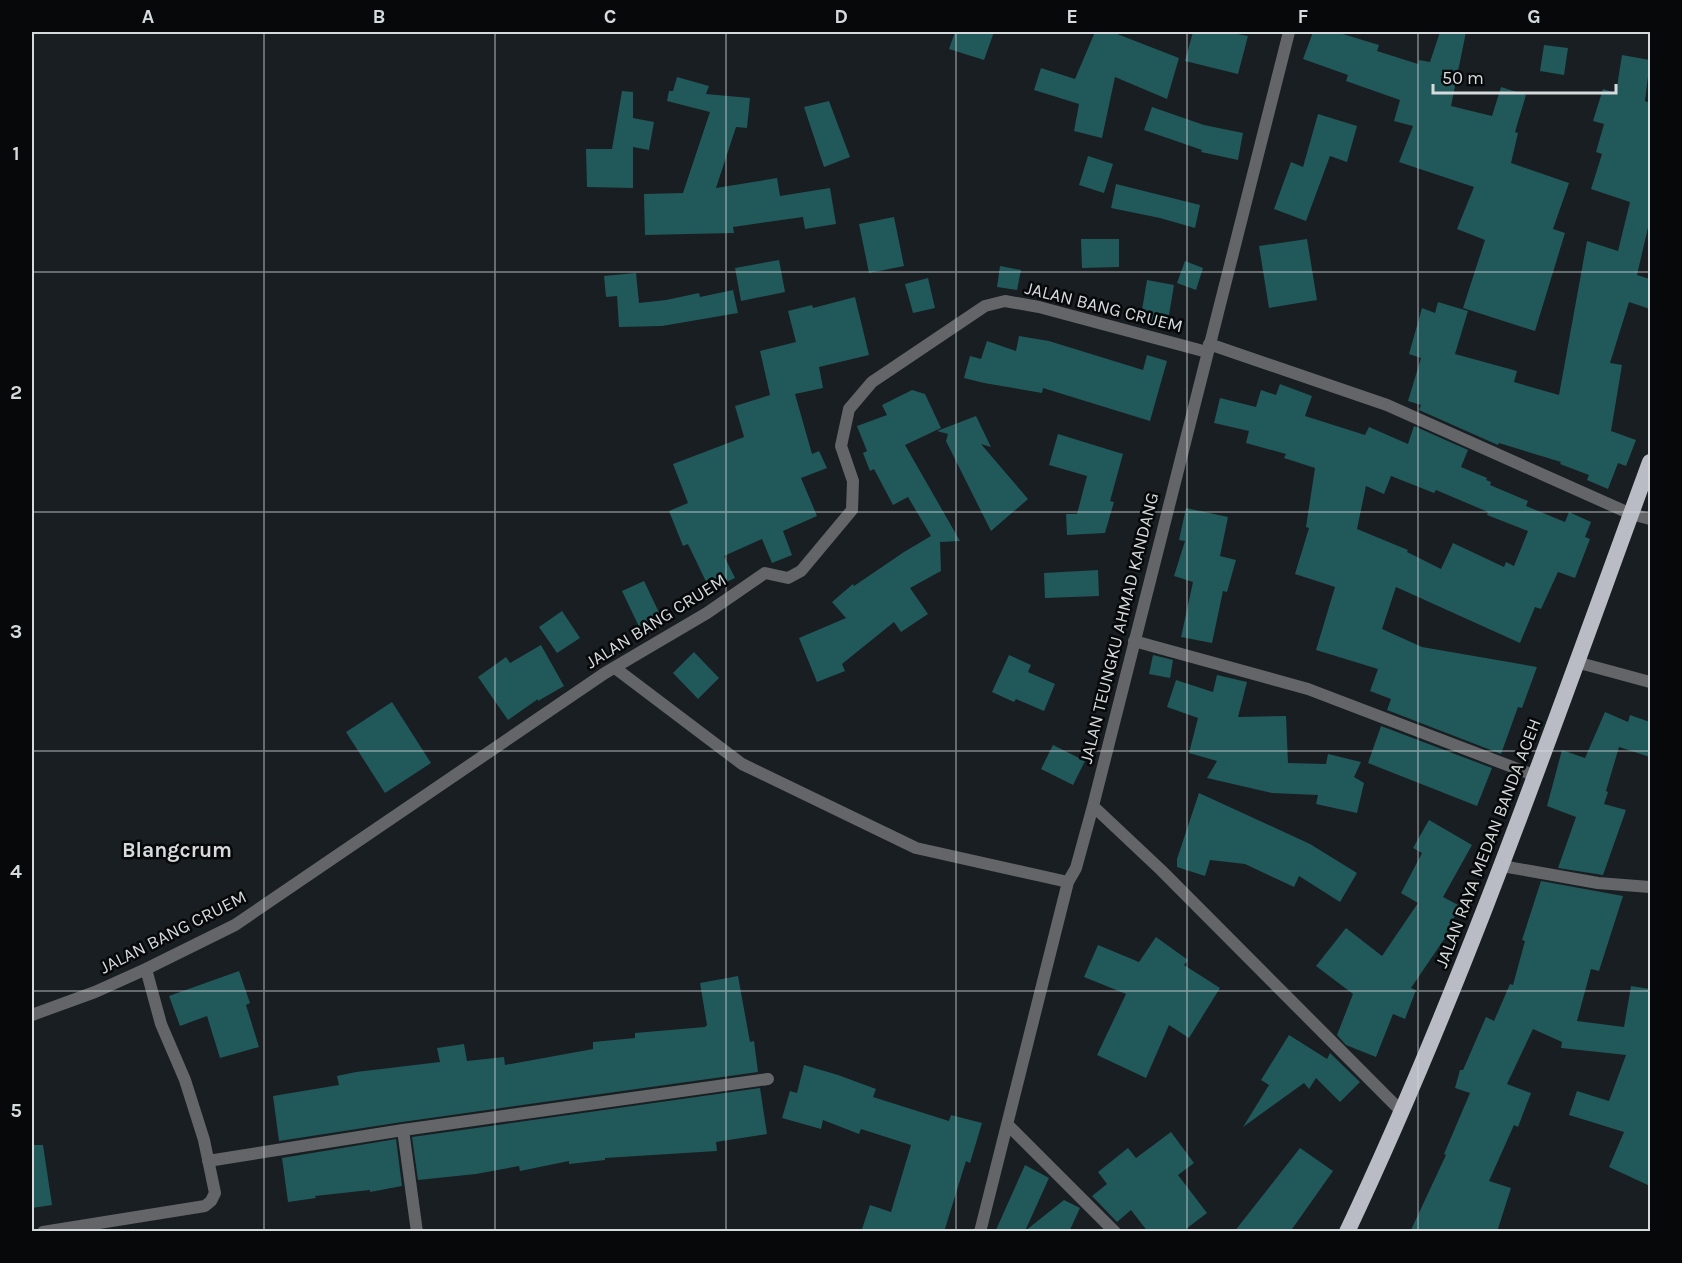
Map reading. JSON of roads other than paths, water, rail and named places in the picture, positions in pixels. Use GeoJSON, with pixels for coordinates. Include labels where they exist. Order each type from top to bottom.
{"type":"FeatureCollection","features":[{"type":"Feature","properties":{"kind":"highway","name":"JALAN RAYA MEDAN BANDA ACEH"},"geometry":{"type":"LineString","coordinates":[[1347,1232],[1412,1089],[1502,866],[1650,462]]}},
{"type":"Feature","properties":{"kind":"street","name":"JALAN TEUNGKU AHMAD KANDANG"},"geometry":{"type":"LineString","coordinates":[[980,1232],[1068,882],[1076,868],[1093,806],[1288,32]]}},
{"type":"Feature","properties":{"kind":"street","name":"JALAN BANG CRUEM"},"geometry":{"type":"LineString","coordinates":[[32,1015],[95,992],[235,925],[615,668],[707,613],[765,573],[788,578],[801,571],[852,510],[853,481],[841,446],[849,408],[872,382],[985,306],[1005,301],[1039,307],[1208,348],[1387,405],[1631,514],[1650,519]]}},
{"type":"Feature","properties":{"kind":"street"},"geometry":{"type":"LineString","coordinates":[[1134,641],[1308,689],[1536,776]]}},
{"type":"Feature","properties":{"kind":"street"},"geometry":{"type":"LineString","coordinates":[[1576,662],[1650,682]]}},
{"type":"Feature","properties":{"kind":"street"},"geometry":{"type":"LineString","coordinates":[[615,668],[742,764],[916,848],[1068,882]]}},
{"type":"Feature","properties":{"kind":"street"},"geometry":{"type":"LineString","coordinates":[[1093,806],[1161,870],[1401,1111]]}},
{"type":"Feature","properties":{"kind":"street"},"geometry":{"type":"LineString","coordinates":[[1502,866],[1598,883],[1650,887]]}},
{"type":"Feature","properties":{"kind":"street"},"geometry":{"type":"LineString","coordinates":[[43,1232],[205,1206],[214,1193],[204,1140],[185,1080],[161,1024],[146,969]]}},
{"type":"Feature","properties":{"kind":"street"},"geometry":{"type":"LineString","coordinates":[[208,1161],[768,1079]]}},
{"type":"Feature","properties":{"kind":"street"},"geometry":{"type":"LineString","coordinates":[[1008,1125],[1115,1232]]}},
{"type":"Feature","properties":{"kind":"street"},"geometry":{"type":"LineString","coordinates":[[403,1131],[417,1232]]}},
{"type":"Feature","properties":{"kind":"district","name":"Blangcrum"},"geometry":{"type":"Point","coordinates":[177,850]}}]}
